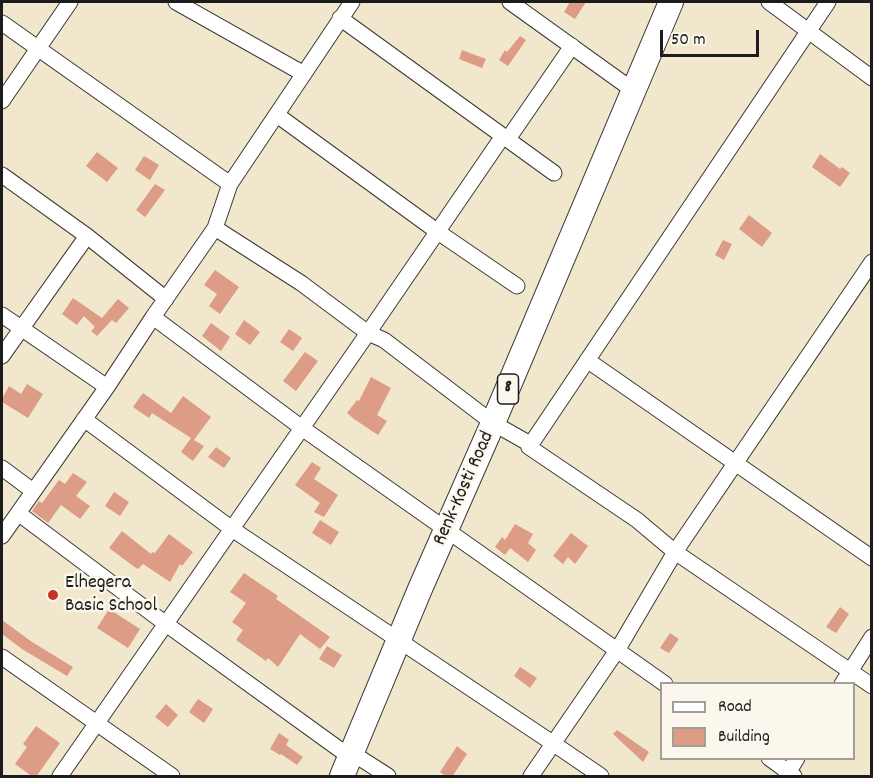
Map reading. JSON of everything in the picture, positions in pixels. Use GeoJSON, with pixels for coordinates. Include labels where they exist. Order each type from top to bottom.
{"type":"FeatureCollection","features":[{"type":"Feature","properties":{"kind":"main road","name":"Renk-Kosti Road"},"geometry":{"type":"LineString","coordinates":[[348,762],[671,2]]}},
{"type":"Feature","properties":{"kind":"street"},"geometry":{"type":"LineString","coordinates":[[2,101],[70,2]]}},
{"type":"Feature","properties":{"kind":"street"},"geometry":{"type":"LineString","coordinates":[[176,2],[304,74]]}},
{"type":"Feature","properties":{"kind":"street"},"geometry":{"type":"LineString","coordinates":[[2,536],[215,228],[230,184],[352,2]]}},
{"type":"Feature","properties":{"kind":"street"},"geometry":{"type":"LineString","coordinates":[[510,2],[633,91]]}},
{"type":"Feature","properties":{"kind":"street"},"geometry":{"type":"LineString","coordinates":[[769,2],[872,78]]}},
{"type":"Feature","properties":{"kind":"street"},"geometry":{"type":"LineString","coordinates":[[529,447],[828,2]]}},
{"type":"Feature","properties":{"kind":"street"},"geometry":{"type":"LineString","coordinates":[[340,18],[555,173]]}},
{"type":"Feature","properties":{"kind":"street"},"geometry":{"type":"LineString","coordinates":[[2,23],[230,184]]}},
{"type":"Feature","properties":{"kind":"street"},"geometry":{"type":"LineString","coordinates":[[60,777],[438,232],[572,46]]}},
{"type":"Feature","properties":{"kind":"street"},"geometry":{"type":"LineString","coordinates":[[277,115],[438,232],[517,286]]}},
{"type":"Feature","properties":{"kind":"street"},"geometry":{"type":"LineString","coordinates":[[2,176],[87,236],[166,299]]}},
{"type":"Feature","properties":{"kind":"street"},"geometry":{"type":"LineString","coordinates":[[215,228],[302,283],[368,333],[384,340],[494,423],[530,444],[529,447],[637,520],[675,552],[845,677],[872,686]]}},
{"type":"Feature","properties":{"kind":"street"},"geometry":{"type":"LineString","coordinates":[[2,356],[87,236]]}},
{"type":"Feature","properties":{"kind":"street"},"geometry":{"type":"LineString","coordinates":[[531,777],[618,649],[675,552],[872,262]]}},
{"type":"Feature","properties":{"kind":"street"},"geometry":{"type":"LineString","coordinates":[[2,315],[107,387]]}},
{"type":"Feature","properties":{"kind":"street"},"geometry":{"type":"LineString","coordinates":[[153,317],[302,428],[663,682]]}},
{"type":"Feature","properties":{"kind":"street"},"geometry":{"type":"LineString","coordinates":[[587,360],[872,558]]}},
{"type":"Feature","properties":{"kind":"street"},"geometry":{"type":"LineString","coordinates":[[84,419],[232,529],[600,777]]}},
{"type":"Feature","properties":{"kind":"street"},"geometry":{"type":"LineString","coordinates":[[2,468],[33,491]]}},
{"type":"Feature","properties":{"kind":"street"},"geometry":{"type":"LineString","coordinates":[[18,513],[348,762],[388,777]]}},
{"type":"Feature","properties":{"kind":"street"},"geometry":{"type":"LineString","coordinates":[[845,677],[872,637]]}},
{"type":"Feature","properties":{"kind":"street"},"geometry":{"type":"LineString","coordinates":[[2,657],[172,777]]}},
{"type":"Feature","properties":{"kind":"street"},"geometry":{"type":"LineString","coordinates":[[770,760],[790,775],[797,760]]}},
{"type":"Feature","properties":{"kind":"building"},"geometry":{"type":"Polygon","coordinates":[[[570,2],[586,2],[575,19],[564,12],[570,2]]]}},
{"type":"Feature","properties":{"kind":"building"},"geometry":{"type":"Polygon","coordinates":[[[520,36],[526,40],[508,66],[499,60],[505,50],[507,52],[520,36]]]}},
{"type":"Feature","properties":{"kind":"building"},"geometry":{"type":"Polygon","coordinates":[[[462,50],[486,59],[482,68],[459,59],[462,50]]]}},
{"type":"Feature","properties":{"kind":"building"},"geometry":{"type":"Polygon","coordinates":[[[97,152],[118,168],[107,182],[86,166],[97,152]]]}},
{"type":"Feature","properties":{"kind":"building"},"geometry":{"type":"Polygon","coordinates":[[[820,154],[840,169],[842,167],[850,173],[840,187],[812,167],[820,154]]]}},
{"type":"Feature","properties":{"kind":"building"},"geometry":{"type":"Polygon","coordinates":[[[144,156],[159,165],[150,180],[135,170],[144,156]]]}},
{"type":"Feature","properties":{"kind":"building"},"geometry":{"type":"Polygon","coordinates":[[[155,184],[165,190],[145,217],[136,210],[155,184]]]}},
{"type":"Feature","properties":{"kind":"building"},"geometry":{"type":"Polygon","coordinates":[[[749,215],[772,233],[762,247],[739,229],[749,215]]]}},
{"type":"Feature","properties":{"kind":"building"},"geometry":{"type":"Polygon","coordinates":[[[723,240],[732,244],[724,260],[715,255],[723,240]]]}},
{"type":"Feature","properties":{"kind":"building"},"geometry":{"type":"Polygon","coordinates":[[[215,270],[239,287],[220,314],[209,306],[217,294],[204,285],[215,270]]]}},
{"type":"Feature","properties":{"kind":"building"},"geometry":{"type":"Polygon","coordinates":[[[73,298],[102,318],[118,299],[129,308],[116,323],[112,320],[97,336],[91,331],[95,327],[84,316],[77,325],[62,314],[73,298]]]}},
{"type":"Feature","properties":{"kind":"building"},"geometry":{"type":"Polygon","coordinates":[[[244,320],[260,332],[250,345],[235,334],[244,320]]]}},
{"type":"Feature","properties":{"kind":"building"},"geometry":{"type":"Polygon","coordinates":[[[211,323],[230,337],[221,351],[202,336],[211,323]]]}},
{"type":"Feature","properties":{"kind":"building"},"geometry":{"type":"Polygon","coordinates":[[[289,329],[302,338],[293,351],[280,342],[289,329]]]}},
{"type":"Feature","properties":{"kind":"building"},"geometry":{"type":"Polygon","coordinates":[[[305,352],[318,361],[296,391],[283,381],[305,352]]]}},
{"type":"Feature","properties":{"kind":"building"},"geometry":{"type":"Polygon","coordinates":[[[371,377],[391,388],[377,415],[387,421],[378,435],[347,413],[357,400],[359,401],[371,377]]]}},
{"type":"Feature","properties":{"kind":"building"},"geometry":{"type":"Polygon","coordinates":[[[27,384],[43,394],[28,418],[2,402],[9,386],[21,394],[27,384]]]}},
{"type":"Feature","properties":{"kind":"building"},"geometry":{"type":"Polygon","coordinates":[[[143,393],[171,413],[183,396],[211,417],[194,440],[204,446],[193,461],[181,452],[191,438],[152,413],[149,418],[133,407],[143,393]]]}},
{"type":"Feature","properties":{"kind":"building"},"geometry":{"type":"Polygon","coordinates":[[[216,447],[231,458],[224,468],[208,457],[216,447]]]}},
{"type":"Feature","properties":{"kind":"building"},"geometry":{"type":"Polygon","coordinates":[[[312,462],[321,468],[314,479],[338,495],[324,517],[314,512],[320,503],[295,485],[312,462]]]}},
{"type":"Feature","properties":{"kind":"building"},"geometry":{"type":"Polygon","coordinates":[[[73,473],[87,482],[76,496],[90,506],[80,519],[61,505],[48,523],[32,511],[39,501],[42,503],[59,480],[65,484],[73,473]]]}},
{"type":"Feature","properties":{"kind":"building"},"geometry":{"type":"Polygon","coordinates":[[[114,492],[129,502],[120,516],[105,506],[114,492]]]}},
{"type":"Feature","properties":{"kind":"building"},"geometry":{"type":"Polygon","coordinates":[[[320,520],[339,532],[331,545],[312,533],[320,520]]]}},
{"type":"Feature","properties":{"kind":"building"},"geometry":{"type":"Polygon","coordinates":[[[515,524],[533,534],[528,543],[536,550],[528,562],[510,548],[505,555],[495,547],[502,537],[505,540],[515,524]]]}},
{"type":"Feature","properties":{"kind":"building"},"geometry":{"type":"Polygon","coordinates":[[[122,531],[151,554],[155,553],[169,534],[193,552],[182,566],[180,564],[170,582],[143,564],[138,569],[136,568],[109,548],[122,531]]]}},
{"type":"Feature","properties":{"kind":"building"},"geometry":{"type":"Polygon","coordinates":[[[571,533],[588,546],[575,564],[568,557],[563,564],[553,556],[571,533]]]}},
{"type":"Feature","properties":{"kind":"building"},"geometry":{"type":"Polygon","coordinates":[[[244,573],[278,596],[276,599],[330,637],[320,649],[300,634],[278,667],[268,658],[266,661],[236,640],[243,630],[232,622],[246,603],[230,592],[244,573]]]}},
{"type":"Feature","properties":{"kind":"building"},"geometry":{"type":"Polygon","coordinates":[[[840,607],[849,614],[836,633],[826,627],[840,607]]]}},
{"type":"Feature","properties":{"kind":"building"},"geometry":{"type":"Polygon","coordinates":[[[109,609],[140,629],[128,648],[97,628],[109,609]]]}},
{"type":"Feature","properties":{"kind":"building"},"geometry":{"type":"Polygon","coordinates":[[[2,620],[73,667],[67,676],[2,634],[2,620]]]}},
{"type":"Feature","properties":{"kind":"building"},"geometry":{"type":"Polygon","coordinates":[[[670,633],[679,639],[669,653],[660,648],[670,633]]]}},
{"type":"Feature","properties":{"kind":"building"},"geometry":{"type":"Polygon","coordinates":[[[327,646],[342,655],[334,668],[319,659],[327,646]]]}},
{"type":"Feature","properties":{"kind":"building"},"geometry":{"type":"Polygon","coordinates":[[[520,667],[537,678],[530,688],[514,676],[520,667]]]}},
{"type":"Feature","properties":{"kind":"building"},"geometry":{"type":"Polygon","coordinates":[[[198,699],[213,709],[204,723],[189,712],[198,699]]]}},
{"type":"Feature","properties":{"kind":"building"},"geometry":{"type":"Polygon","coordinates":[[[166,704],[178,715],[168,727],[155,717],[166,704]]]}},
{"type":"Feature","properties":{"kind":"building"},"geometry":{"type":"Polygon","coordinates":[[[36,726],[60,743],[36,777],[33,777],[15,764],[27,747],[23,744],[36,726]]]}},
{"type":"Feature","properties":{"kind":"building"},"geometry":{"type":"Polygon","coordinates":[[[617,730],[649,752],[643,762],[613,734],[617,730]]]}},
{"type":"Feature","properties":{"kind":"building"},"geometry":{"type":"Polygon","coordinates":[[[279,733],[289,740],[286,745],[303,757],[297,765],[270,749],[279,733]]]}},
{"type":"Feature","properties":{"kind":"building"},"geometry":{"type":"Polygon","coordinates":[[[457,746],[467,754],[452,777],[447,777],[440,772],[457,746]]]}},
{"type":"Feature","properties":{"kind":"place","name":"Elhegera Basic School"},"geometry":{"type":"Point","coordinates":[53,595]}}]}
